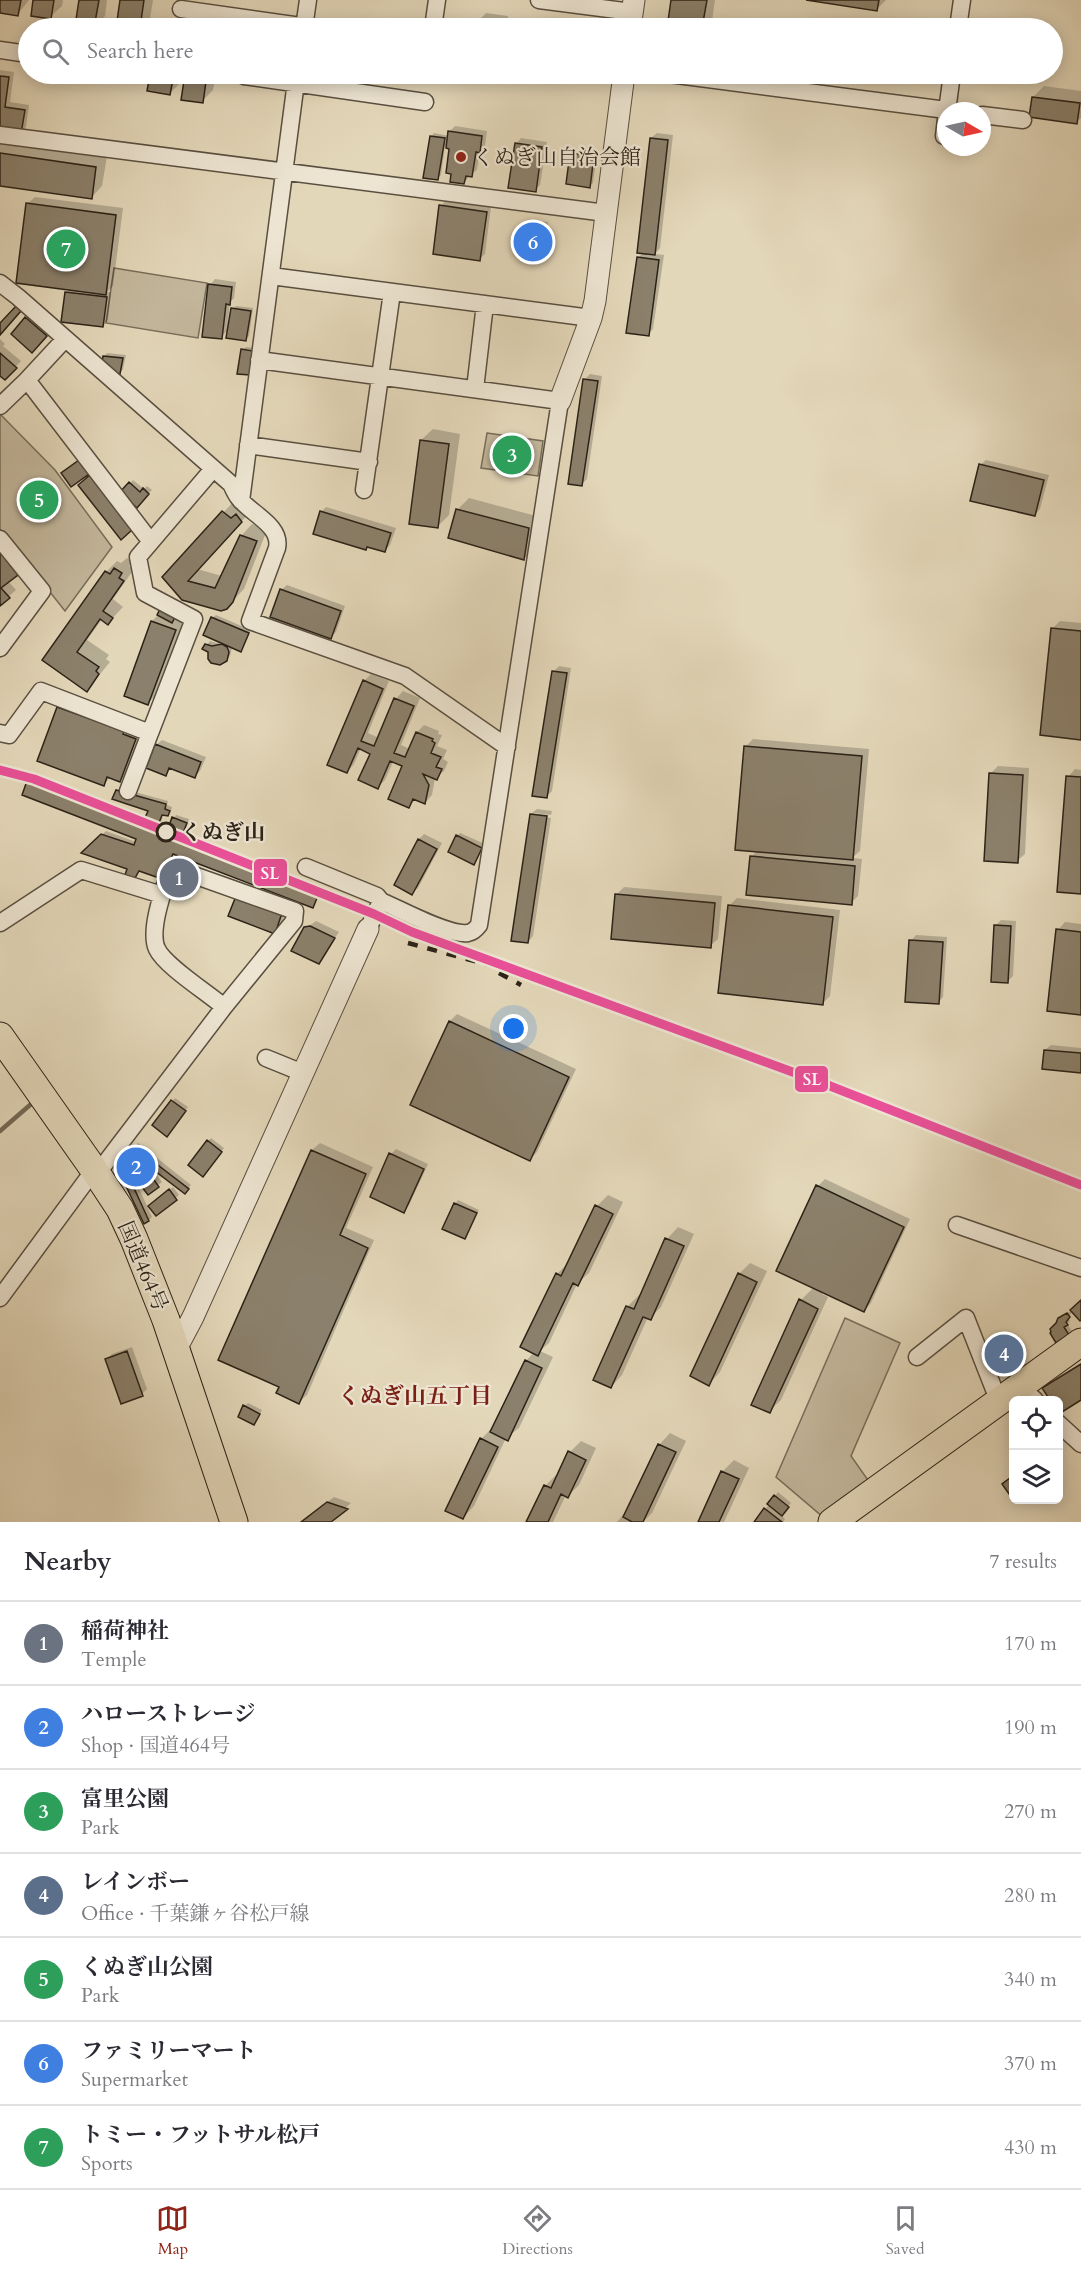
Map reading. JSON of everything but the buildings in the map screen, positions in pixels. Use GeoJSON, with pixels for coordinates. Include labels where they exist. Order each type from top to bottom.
{"type":"FeatureCollection","features":[{"type":"Feature","properties":{"kind":"main road","name":"国道464号"},"geometry":{"type":"LineString","coordinates":[[0,1036],[120,1209],[134,1239],[176,1349],[234,1522]]}},
{"type":"Feature","properties":{"kind":"main road"},"geometry":{"type":"LineString","coordinates":[[1018,1396],[1081,1342]]}},
{"type":"Feature","properties":{"kind":"main road"},"geometry":{"type":"LineString","coordinates":[[832,1522],[1009,1402]]}},
{"type":"Feature","properties":{"kind":"street"},"geometry":{"type":"LineString","coordinates":[[308,0],[308,18]]}},
{"type":"Feature","properties":{"kind":"street"},"geometry":{"type":"LineString","coordinates":[[434,18],[437,0]]}},
{"type":"Feature","properties":{"kind":"street"},"geometry":{"type":"LineString","coordinates":[[539,0],[632,13]]}},
{"type":"Feature","properties":{"kind":"street"},"geometry":{"type":"LineString","coordinates":[[959,18],[962,0]]}},
{"type":"Feature","properties":{"kind":"street"},"geometry":{"type":"LineString","coordinates":[[181,9],[241,18]]}},
{"type":"Feature","properties":{"kind":"street"},"geometry":{"type":"LineString","coordinates":[[0,50],[18,53]]}},
{"type":"Feature","properties":{"kind":"street"},"geometry":{"type":"LineString","coordinates":[[241,501],[295,84]]}},
{"type":"Feature","properties":{"kind":"street"},"geometry":{"type":"LineString","coordinates":[[324,84],[425,102]]}},
{"type":"Feature","properties":{"kind":"street"},"geometry":{"type":"LineString","coordinates":[[306,867],[377,896],[381,901],[430,922],[461,933],[469,933],[480,925],[560,401],[591,318],[623,84]]}},
{"type":"Feature","properties":{"kind":"street"},"geometry":{"type":"LineString","coordinates":[[796,84],[937,111]]}},
{"type":"Feature","properties":{"kind":"street"},"geometry":{"type":"LineString","coordinates":[[949,102],[951,84]]}},
{"type":"Feature","properties":{"kind":"street"},"geometry":{"type":"LineString","coordinates":[[991,116],[1023,120]]}},
{"type":"Feature","properties":{"kind":"street"},"geometry":{"type":"LineString","coordinates":[[0,135],[606,213]]}},
{"type":"Feature","properties":{"kind":"street"},"geometry":{"type":"LineString","coordinates":[[270,276],[591,318]]}},
{"type":"Feature","properties":{"kind":"street"},"geometry":{"type":"LineString","coordinates":[[0,283],[231,484],[241,501],[273,530],[278,541],[250,621],[405,676],[507,747]]}},
{"type":"Feature","properties":{"kind":"street"},"geometry":{"type":"LineString","coordinates":[[364,489],[392,292]]}},
{"type":"Feature","properties":{"kind":"street"},"geometry":{"type":"LineString","coordinates":[[475,389],[486,304]]}},
{"type":"Feature","properties":{"kind":"street"},"geometry":{"type":"LineString","coordinates":[[0,406],[65,339]]}},
{"type":"Feature","properties":{"kind":"street"},"geometry":{"type":"LineString","coordinates":[[259,360],[560,401]]}},
{"type":"Feature","properties":{"kind":"street"},"geometry":{"type":"LineString","coordinates":[[27,380],[151,542]]}},
{"type":"Feature","properties":{"kind":"street"},"geometry":{"type":"LineString","coordinates":[[248,445],[369,462]]}},
{"type":"Feature","properties":{"kind":"street"},"geometry":{"type":"LineString","coordinates":[[128,791],[194,619],[145,593],[138,557],[213,469]]}},
{"type":"Feature","properties":{"kind":"street"},"geometry":{"type":"LineString","coordinates":[[0,539],[42,591],[0,648]]}},
{"type":"Feature","properties":{"kind":"street"},"geometry":{"type":"LineString","coordinates":[[0,733],[9,735],[41,691],[150,733]]}},
{"type":"Feature","properties":{"kind":"street"},"geometry":{"type":"LineString","coordinates":[[0,1298],[299,912],[171,867],[162,895],[154,939],[157,949],[164,959],[224,1007]]}},
{"type":"Feature","properties":{"kind":"street"},"geometry":{"type":"LineString","coordinates":[[0,923],[81,870],[162,895]]}},
{"type":"Feature","properties":{"kind":"street"},"geometry":{"type":"LineString","coordinates":[[176,1349],[193,1317],[381,901]]}},
{"type":"Feature","properties":{"kind":"street"},"geometry":{"type":"LineString","coordinates":[[266,1059],[303,1073]]}},
{"type":"Feature","properties":{"kind":"street"},"geometry":{"type":"LineString","coordinates":[[957,1225],[1081,1268]]}},
{"type":"Feature","properties":{"kind":"street"},"geometry":{"type":"LineString","coordinates":[[917,1357],[966,1318],[1018,1396]]}},
{"type":"Feature","properties":{"kind":"street"},"geometry":{"type":"LineString","coordinates":[[1063,1427],[1081,1444]]}},
{"type":"Feature","properties":{"kind":"shaded area"},"geometry":{"type":"Polygon","coordinates":[[[114,268],[207,283],[198,338],[106,323],[114,268]]]}},
{"type":"Feature","properties":{"kind":"shaded area"},"geometry":{"type":"Polygon","coordinates":[[[0,414],[55,470],[112,547],[65,611],[0,529],[0,414]]]}},
{"type":"Feature","properties":{"kind":"shaded area"},"geometry":{"type":"Polygon","coordinates":[[[487,433],[543,441],[538,476],[481,468],[487,433]]]}},
{"type":"Feature","properties":{"kind":"shaded area"},"geometry":{"type":"Polygon","coordinates":[[[845,1318],[900,1343],[851,1456],[870,1483],[823,1517],[776,1477],[845,1318]]]}},
{"type":"Feature","properties":{"kind":"waterway"},"geometry":{"type":"LineString","coordinates":[[0,1131],[30,1105]]}},
{"type":"Feature","properties":{"kind":"railway"},"geometry":{"type":"LineString","coordinates":[[412,932],[444,947]]}},
{"type":"Feature","properties":{"kind":"railway"},"geometry":{"type":"LineString","coordinates":[[408,943],[526,975]]}},
{"type":"Feature","properties":{"kind":"railway"},"geometry":{"type":"LineString","coordinates":[[499,973],[521,985]]}},
{"type":"Feature","properties":{"kind":"transit line","name":"SL"},"geometry":{"type":"LineString","coordinates":[[0,770],[34,779],[374,914],[412,932],[825,1084],[1081,1185]]}},
{"type":"Feature","properties":{"kind":"place","name":"くぬぎ山自治会館"},"geometry":{"type":"Point","coordinates":[461,157]}},
{"type":"Feature","properties":{"kind":"place","name":"ファミリーマート"},"geometry":{"type":"Point","coordinates":[533,242]}},
{"type":"Feature","properties":{"kind":"place","name":"トミー・フットサル松戸"},"geometry":{"type":"Point","coordinates":[66,249]}},
{"type":"Feature","properties":{"kind":"place","name":"富里公園"},"geometry":{"type":"Point","coordinates":[512,455]}},
{"type":"Feature","properties":{"kind":"place","name":"くぬぎ山公園"},"geometry":{"type":"Point","coordinates":[39,500]}},
{"type":"Feature","properties":{"kind":"place","name":"くぬぎ山"},"geometry":{"type":"Point","coordinates":[166,832]}},
{"type":"Feature","properties":{"kind":"place","name":"稲荷神社"},"geometry":{"type":"Point","coordinates":[179,878]}},
{"type":"Feature","properties":{"kind":"place","name":"ハローストレージ"},"geometry":{"type":"Point","coordinates":[136,1167]}},
{"type":"Feature","properties":{"kind":"place","name":"レインボー"},"geometry":{"type":"Point","coordinates":[1004,1354]}},
{"type":"Feature","properties":{"kind":"district","name":"くぬぎ山五丁目"},"geometry":{"type":"Point","coordinates":[415,1395]}}]}
